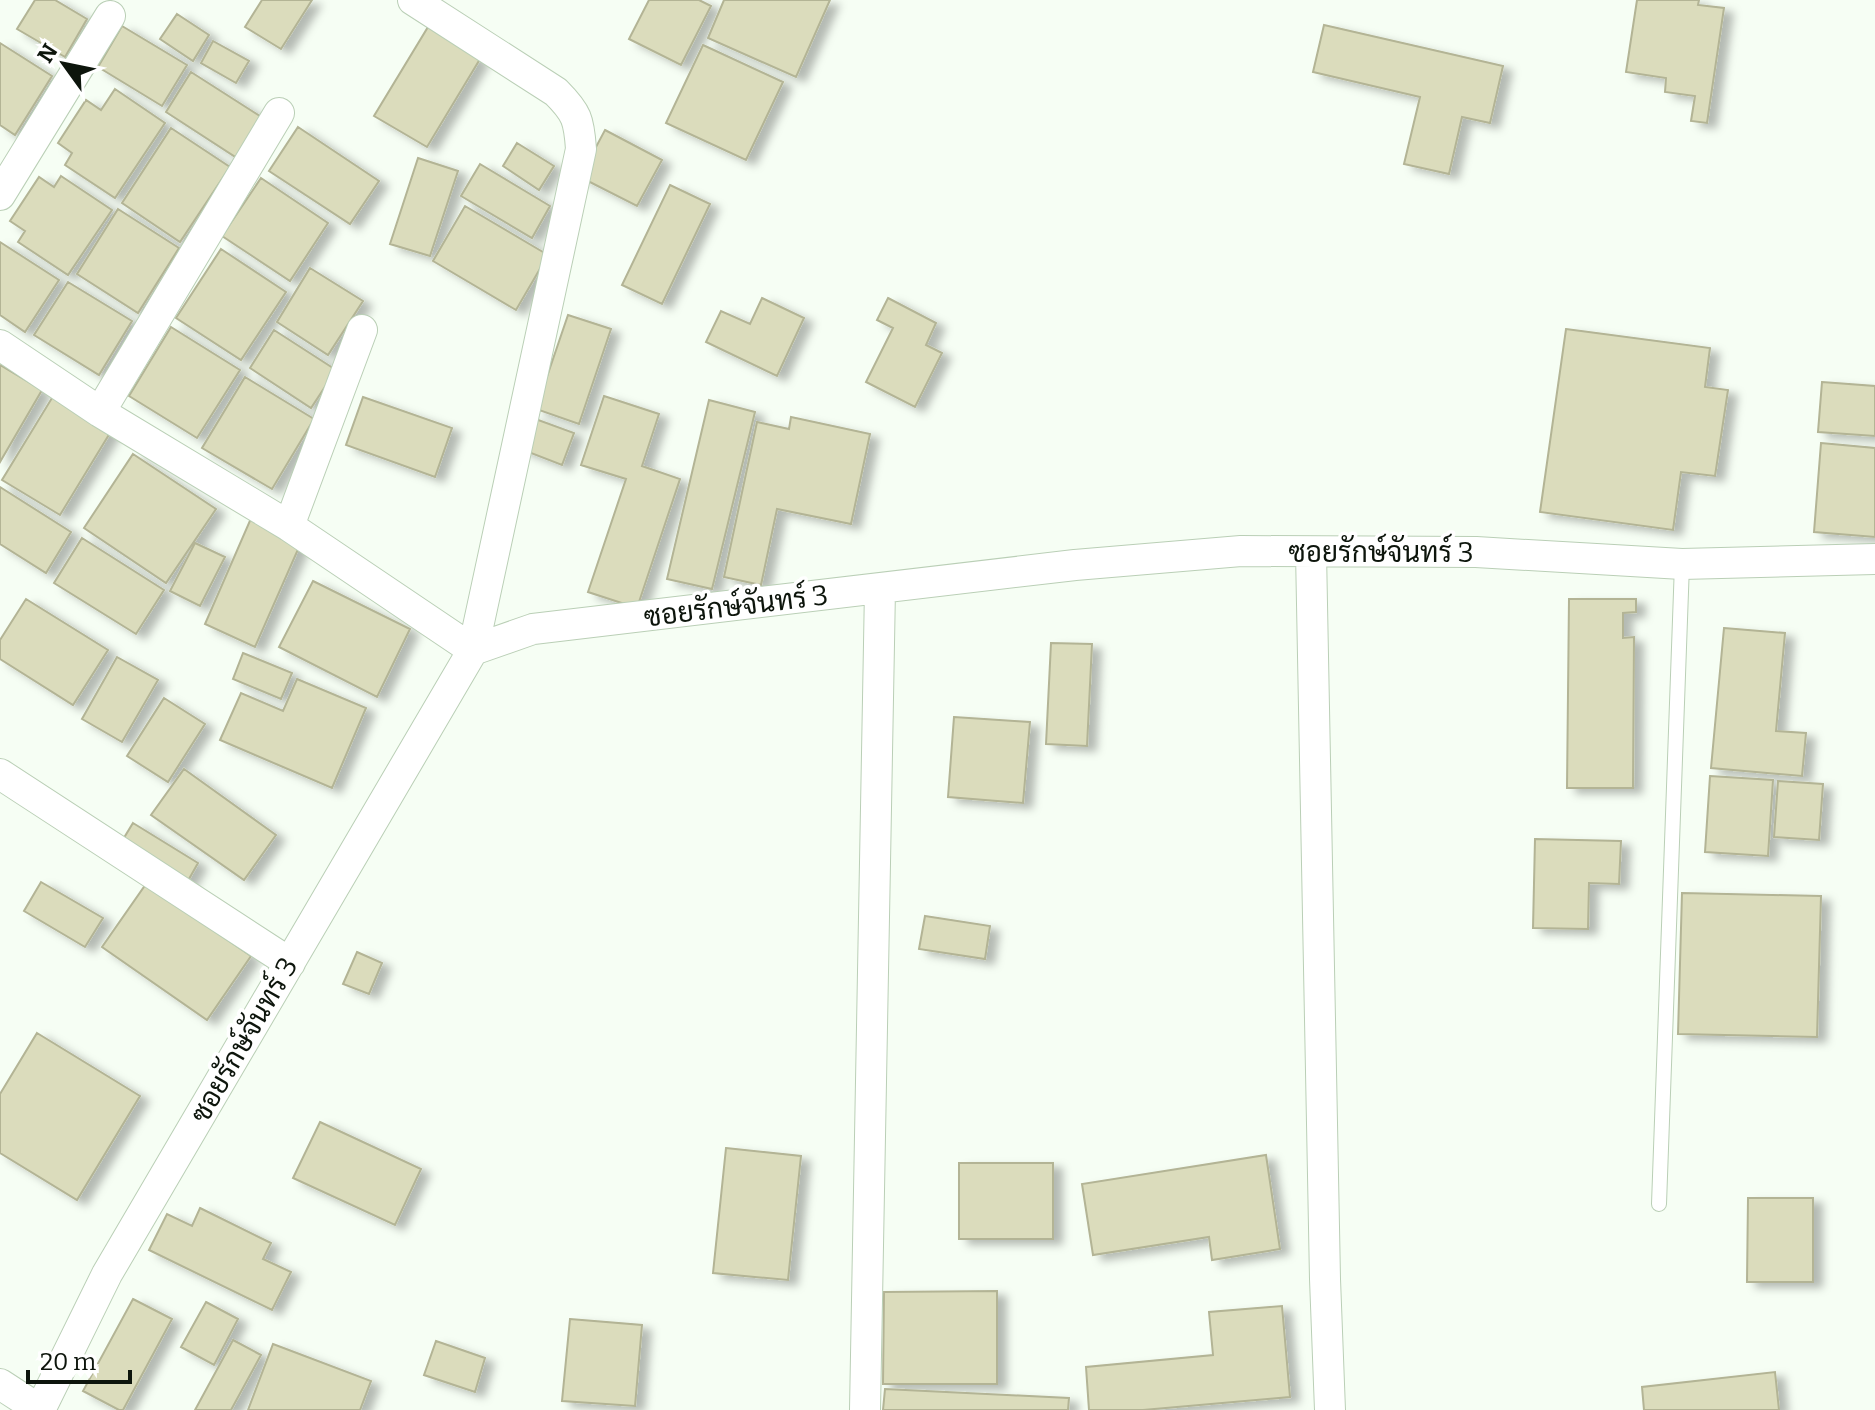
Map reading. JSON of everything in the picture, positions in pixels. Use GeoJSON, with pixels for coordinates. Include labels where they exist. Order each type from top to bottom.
{"type":"FeatureCollection","features":[{"type":"Feature","properties":{"kind":"street"},"geometry":{"type":"LineString","coordinates":[[0,345],[100,412],[289,526],[473,650],[581,149],[579,123],[571,107],[556,92],[413,0]]}},
{"type":"Feature","properties":{"kind":"street"},"geometry":{"type":"LineString","coordinates":[[0,195],[110,16]]}},
{"type":"Feature","properties":{"kind":"street"},"geometry":{"type":"LineString","coordinates":[[100,412],[279,113]]}},
{"type":"Feature","properties":{"kind":"street"},"geometry":{"type":"LineString","coordinates":[[289,526],[362,330]]}},
{"type":"Feature","properties":{"kind":"street","name":"ซอยรักษ์จันทร์ 3"},"geometry":{"type":"LineString","coordinates":[[40,1410],[107,1274],[473,650],[533,629],[1075,565],[1241,551],[1476,552],[1682,564],[1875,559]]}},
{"type":"Feature","properties":{"kind":"street"},"geometry":{"type":"LineString","coordinates":[[1311,552],[1324,1263],[1330,1410]]}},
{"type":"Feature","properties":{"kind":"street"},"geometry":{"type":"LineString","coordinates":[[865,1410],[880,589]]}},
{"type":"Feature","properties":{"kind":"street"},"geometry":{"type":"LineString","coordinates":[[0,774],[290,963]]}},
{"type":"Feature","properties":{"kind":"street"},"geometry":{"type":"LineString","coordinates":[[0,1384],[40,1410]]}},
{"type":"Feature","properties":{"kind":"lane"},"geometry":{"type":"LineString","coordinates":[[1659,1204],[1682,564]]}},
{"type":"Feature","properties":{"kind":"building"},"geometry":{"type":"Polygon","coordinates":[[[35,0],[55,0],[87,19],[65,57],[17,29],[35,0]]]}},
{"type":"Feature","properties":{"kind":"building"},"geometry":{"type":"Polygon","coordinates":[[[262,0],[312,0],[281,49],[245,27],[262,0]]]}},
{"type":"Feature","properties":{"kind":"building"},"geometry":{"type":"Polygon","coordinates":[[[649,0],[699,0],[711,6],[681,65],[629,39],[649,0]]]}},
{"type":"Feature","properties":{"kind":"building"},"geometry":{"type":"Polygon","coordinates":[[[724,0],[830,0],[796,77],[708,38],[724,0]]]}},
{"type":"Feature","properties":{"kind":"building"},"geometry":{"type":"Polygon","coordinates":[[[1637,0],[1699,0],[1698,5],[1724,8],[1707,123],[1691,121],[1695,96],[1665,92],[1666,78],[1626,72],[1637,0]]]}},
{"type":"Feature","properties":{"kind":"building"},"geometry":{"type":"Polygon","coordinates":[[[177,14],[209,35],[193,61],[160,39],[177,14]]]}},
{"type":"Feature","properties":{"kind":"building"},"geometry":{"type":"Polygon","coordinates":[[[1324,25],[1503,66],[1490,123],[1462,117],[1449,174],[1404,164],[1420,97],[1313,72],[1324,25]]]}},
{"type":"Feature","properties":{"kind":"building"},"geometry":{"type":"Polygon","coordinates":[[[122,26],[187,65],[162,106],[98,67],[122,26]]]}},
{"type":"Feature","properties":{"kind":"building"},"geometry":{"type":"Polygon","coordinates":[[[428,27],[480,59],[427,147],[374,116],[428,27]]]}},
{"type":"Feature","properties":{"kind":"building"},"geometry":{"type":"Polygon","coordinates":[[[213,41],[249,61],[236,83],[201,63],[213,41]]]}},
{"type":"Feature","properties":{"kind":"building"},"geometry":{"type":"Polygon","coordinates":[[[0,43],[52,76],[15,135],[0,125],[0,43]]]}},
{"type":"Feature","properties":{"kind":"building"},"geometry":{"type":"Polygon","coordinates":[[[703,45],[783,82],[746,160],[666,123],[703,45]]]}},
{"type":"Feature","properties":{"kind":"building"},"geometry":{"type":"Polygon","coordinates":[[[191,72],[263,118],[237,158],[166,112],[191,72]]]}},
{"type":"Feature","properties":{"kind":"building"},"geometry":{"type":"Polygon","coordinates":[[[115,89],[165,123],[115,198],[65,165],[72,153],[58,143],[86,100],[101,110],[115,89]]]}},
{"type":"Feature","properties":{"kind":"building"},"geometry":{"type":"Polygon","coordinates":[[[298,127],[379,181],[350,224],[269,171],[298,127]]]}},
{"type":"Feature","properties":{"kind":"building"},"geometry":{"type":"Polygon","coordinates":[[[171,128],[230,167],[180,242],[122,203],[171,128]]]}},
{"type":"Feature","properties":{"kind":"building"},"geometry":{"type":"Polygon","coordinates":[[[605,130],[662,160],[637,206],[580,177],[605,130]]]}},
{"type":"Feature","properties":{"kind":"building"},"geometry":{"type":"Polygon","coordinates":[[[517,143],[554,166],[539,190],[503,166],[517,143]]]}},
{"type":"Feature","properties":{"kind":"building"},"geometry":{"type":"Polygon","coordinates":[[[418,158],[458,171],[430,256],[390,244],[418,158]]]}},
{"type":"Feature","properties":{"kind":"building"},"geometry":{"type":"Polygon","coordinates":[[[480,164],[550,206],[532,238],[461,196],[480,164]]]}},
{"type":"Feature","properties":{"kind":"building"},"geometry":{"type":"Polygon","coordinates":[[[61,176],[112,210],[68,275],[18,242],[25,231],[10,221],[39,177],[54,187],[61,176]]]}},
{"type":"Feature","properties":{"kind":"building"},"geometry":{"type":"Polygon","coordinates":[[[261,178],[328,223],[290,281],[222,236],[261,178]]]}},
{"type":"Feature","properties":{"kind":"building"},"geometry":{"type":"Polygon","coordinates":[[[670,185],[710,204],[662,304],[622,285],[670,185]]]}},
{"type":"Feature","properties":{"kind":"building"},"geometry":{"type":"Polygon","coordinates":[[[465,206],[548,255],[516,310],[433,261],[465,206]]]}},
{"type":"Feature","properties":{"kind":"building"},"geometry":{"type":"Polygon","coordinates":[[[118,209],[179,248],[138,313],[77,274],[118,209]]]}},
{"type":"Feature","properties":{"kind":"building"},"geometry":{"type":"Polygon","coordinates":[[[0,242],[59,280],[25,332],[0,315],[0,242]]]}},
{"type":"Feature","properties":{"kind":"building"},"geometry":{"type":"Polygon","coordinates":[[[221,249],[286,292],[241,360],[176,318],[221,249]]]}},
{"type":"Feature","properties":{"kind":"building"},"geometry":{"type":"Polygon","coordinates":[[[310,268],[363,301],[328,355],[277,322],[310,268]]]}},
{"type":"Feature","properties":{"kind":"building"},"geometry":{"type":"Polygon","coordinates":[[[68,282],[132,321],[99,375],[34,335],[68,282]]]}},
{"type":"Feature","properties":{"kind":"building"},"geometry":{"type":"Polygon","coordinates":[[[762,298],[804,318],[777,376],[706,342],[721,311],[750,324],[762,298]]]}},
{"type":"Feature","properties":{"kind":"building"},"geometry":{"type":"Polygon","coordinates":[[[888,298],[936,323],[926,345],[942,353],[915,407],[866,382],[893,328],[877,320],[888,298]]]}},
{"type":"Feature","properties":{"kind":"building"},"geometry":{"type":"Polygon","coordinates":[[[568,315],[611,329],[579,424],[536,409],[568,315]]]}},
{"type":"Feature","properties":{"kind":"building"},"geometry":{"type":"Polygon","coordinates":[[[171,327],[240,370],[197,438],[129,396],[171,327]]]}},
{"type":"Feature","properties":{"kind":"building"},"geometry":{"type":"Polygon","coordinates":[[[1566,329],[1710,348],[1705,387],[1728,390],[1715,476],[1681,472],[1673,530],[1540,512],[1566,329]]]}},
{"type":"Feature","properties":{"kind":"building"},"geometry":{"type":"Polygon","coordinates":[[[274,330],[336,370],[311,408],[250,368],[274,330]]]}},
{"type":"Feature","properties":{"kind":"building"},"geometry":{"type":"Polygon","coordinates":[[[0,365],[42,390],[0,462],[0,365]]]}},
{"type":"Feature","properties":{"kind":"building"},"geometry":{"type":"Polygon","coordinates":[[[245,377],[314,419],[272,489],[202,448],[245,377]]]}},
{"type":"Feature","properties":{"kind":"building"},"geometry":{"type":"Polygon","coordinates":[[[1822,382],[1875,386],[1875,436],[1818,432],[1822,382]]]}},
{"type":"Feature","properties":{"kind":"building"},"geometry":{"type":"Polygon","coordinates":[[[55,393],[113,428],[60,515],[2,480],[55,393]]]}},
{"type":"Feature","properties":{"kind":"building"},"geometry":{"type":"Polygon","coordinates":[[[604,396],[659,414],[642,466],[680,479],[637,608],[588,592],[626,479],[581,465],[604,396]]]}},
{"type":"Feature","properties":{"kind":"building"},"geometry":{"type":"Polygon","coordinates":[[[363,397],[452,428],[435,477],[346,445],[363,397]]]}},
{"type":"Feature","properties":{"kind":"building"},"geometry":{"type":"Polygon","coordinates":[[[709,400],[755,412],[712,589],[667,579],[709,400]]]}},
{"type":"Feature","properties":{"kind":"building"},"geometry":{"type":"Polygon","coordinates":[[[530,417],[574,433],[562,465],[518,448],[530,417]]]}},
{"type":"Feature","properties":{"kind":"building"},"geometry":{"type":"Polygon","coordinates":[[[791,417],[870,434],[851,524],[777,509],[761,585],[724,577],[757,422],[789,429],[791,417]]]}},
{"type":"Feature","properties":{"kind":"building"},"geometry":{"type":"Polygon","coordinates":[[[1821,443],[1875,448],[1875,537],[1814,532],[1821,443]]]}},
{"type":"Feature","properties":{"kind":"building"},"geometry":{"type":"Polygon","coordinates":[[[133,454],[216,509],[166,583],[84,528],[133,454]]]}},
{"type":"Feature","properties":{"kind":"building"},"geometry":{"type":"Polygon","coordinates":[[[0,487],[71,532],[46,573],[0,544],[0,487]]]}},
{"type":"Feature","properties":{"kind":"building"},"geometry":{"type":"Polygon","coordinates":[[[252,516],[303,538],[255,647],[205,624],[252,516]]]}},
{"type":"Feature","properties":{"kind":"building"},"geometry":{"type":"Polygon","coordinates":[[[82,538],[164,590],[136,634],[54,583],[82,538]]]}},
{"type":"Feature","properties":{"kind":"building"},"geometry":{"type":"Polygon","coordinates":[[[195,543],[225,557],[200,606],[170,591],[195,543]]]}},
{"type":"Feature","properties":{"kind":"building"},"geometry":{"type":"Polygon","coordinates":[[[313,581],[410,629],[377,697],[279,647],[313,581]]]}},
{"type":"Feature","properties":{"kind":"building"},"geometry":{"type":"Polygon","coordinates":[[[26,599],[108,650],[73,705],[0,659],[0,640],[26,599]]]}},
{"type":"Feature","properties":{"kind":"building"},"geometry":{"type":"Polygon","coordinates":[[[1569,599],[1636,599],[1636,612],[1623,613],[1623,638],[1634,637],[1633,788],[1567,788],[1569,599]]]}},
{"type":"Feature","properties":{"kind":"building"},"geometry":{"type":"Polygon","coordinates":[[[1724,628],[1785,633],[1776,731],[1806,733],[1802,776],[1711,768],[1724,628]]]}},
{"type":"Feature","properties":{"kind":"building"},"geometry":{"type":"Polygon","coordinates":[[[1051,643],[1092,644],[1087,746],[1046,744],[1051,643]]]}},
{"type":"Feature","properties":{"kind":"building"},"geometry":{"type":"Polygon","coordinates":[[[243,653],[292,673],[281,699],[233,679],[243,653]]]}},
{"type":"Feature","properties":{"kind":"building"},"geometry":{"type":"Polygon","coordinates":[[[117,657],[158,680],[122,742],[82,719],[117,657]]]}},
{"type":"Feature","properties":{"kind":"building"},"geometry":{"type":"Polygon","coordinates":[[[297,679],[366,708],[332,788],[220,740],[241,693],[283,711],[297,679]]]}},
{"type":"Feature","properties":{"kind":"building"},"geometry":{"type":"Polygon","coordinates":[[[164,698],[205,724],[168,782],[127,756],[164,698]]]}},
{"type":"Feature","properties":{"kind":"building"},"geometry":{"type":"Polygon","coordinates":[[[954,717],[1030,722],[1023,803],[948,797],[954,717]]]}},
{"type":"Feature","properties":{"kind":"building"},"geometry":{"type":"Polygon","coordinates":[[[184,769],[276,835],[244,880],[151,815],[184,769]]]}},
{"type":"Feature","properties":{"kind":"building"},"geometry":{"type":"Polygon","coordinates":[[[1710,776],[1773,780],[1768,856],[1705,852],[1710,776]]]}},
{"type":"Feature","properties":{"kind":"building"},"geometry":{"type":"Polygon","coordinates":[[[1778,781],[1823,784],[1819,840],[1774,837],[1778,781]]]}},
{"type":"Feature","properties":{"kind":"building"},"geometry":{"type":"Polygon","coordinates":[[[133,823],[198,863],[185,886],[119,846],[133,823]]]}},
{"type":"Feature","properties":{"kind":"building"},"geometry":{"type":"Polygon","coordinates":[[[1535,839],[1621,841],[1619,884],[1589,883],[1588,929],[1533,928],[1535,839]]]}},
{"type":"Feature","properties":{"kind":"building"},"geometry":{"type":"Polygon","coordinates":[[[41,882],[103,918],[85,947],[24,911],[41,882]]]}},
{"type":"Feature","properties":{"kind":"building"},"geometry":{"type":"Polygon","coordinates":[[[146,884],[251,956],[207,1020],[102,947],[146,884]]]}},
{"type":"Feature","properties":{"kind":"building"},"geometry":{"type":"Polygon","coordinates":[[[1682,893],[1821,896],[1817,1037],[1678,1034],[1682,893]]]}},
{"type":"Feature","properties":{"kind":"building"},"geometry":{"type":"Polygon","coordinates":[[[925,916],[990,926],[985,959],[919,949],[925,916]]]}},
{"type":"Feature","properties":{"kind":"building"},"geometry":{"type":"Polygon","coordinates":[[[357,952],[382,963],[369,994],[343,984],[357,952]]]}},
{"type":"Feature","properties":{"kind":"building"},"geometry":{"type":"Polygon","coordinates":[[[37,1033],[140,1096],[77,1200],[0,1153],[0,1094],[37,1033]]]}},
{"type":"Feature","properties":{"kind":"building"},"geometry":{"type":"Polygon","coordinates":[[[320,1122],[421,1169],[395,1225],[293,1178],[320,1122]]]}},
{"type":"Feature","properties":{"kind":"building"},"geometry":{"type":"Polygon","coordinates":[[[726,1148],[801,1156],[788,1280],[713,1273],[726,1148]]]}},
{"type":"Feature","properties":{"kind":"building"},"geometry":{"type":"Polygon","coordinates":[[[1266,1155],[1280,1249],[1212,1260],[1209,1237],[1093,1255],[1082,1184],[1266,1155]]]}},
{"type":"Feature","properties":{"kind":"building"},"geometry":{"type":"Polygon","coordinates":[[[959,1163],[1053,1163],[1053,1239],[959,1239],[959,1163]]]}},
{"type":"Feature","properties":{"kind":"building"},"geometry":{"type":"Polygon","coordinates":[[[1748,1198],[1813,1198],[1813,1282],[1747,1282],[1748,1198]]]}},
{"type":"Feature","properties":{"kind":"building"},"geometry":{"type":"Polygon","coordinates":[[[200,1208],[271,1243],[263,1259],[291,1272],[272,1310],[149,1250],[167,1214],[192,1226],[200,1208]]]}},
{"type":"Feature","properties":{"kind":"building"},"geometry":{"type":"Polygon","coordinates":[[[997,1291],[997,1384],[883,1384],[884,1292],[997,1291]]]}},
{"type":"Feature","properties":{"kind":"building"},"geometry":{"type":"Polygon","coordinates":[[[133,1299],[172,1319],[123,1410],[119,1410],[83,1391],[133,1299]]]}},
{"type":"Feature","properties":{"kind":"building"},"geometry":{"type":"Polygon","coordinates":[[[206,1302],[238,1319],[214,1365],[181,1347],[206,1302]]]}},
{"type":"Feature","properties":{"kind":"building"},"geometry":{"type":"Polygon","coordinates":[[[1282,1306],[1290,1397],[1143,1410],[1089,1410],[1086,1367],[1213,1355],[1209,1312],[1282,1306]]]}},
{"type":"Feature","properties":{"kind":"building"},"geometry":{"type":"Polygon","coordinates":[[[570,1319],[642,1325],[635,1406],[562,1401],[570,1319]]]}},
{"type":"Feature","properties":{"kind":"building"},"geometry":{"type":"Polygon","coordinates":[[[233,1340],[261,1355],[231,1410],[195,1410],[233,1340]]]}},
{"type":"Feature","properties":{"kind":"building"},"geometry":{"type":"Polygon","coordinates":[[[436,1341],[485,1358],[475,1392],[424,1375],[436,1341]]]}},
{"type":"Feature","properties":{"kind":"building"},"geometry":{"type":"Polygon","coordinates":[[[273,1344],[371,1381],[360,1410],[248,1410],[273,1344]]]}},
{"type":"Feature","properties":{"kind":"building"},"geometry":{"type":"Polygon","coordinates":[[[1775,1372],[1779,1410],[1644,1410],[1642,1387],[1775,1372]]]}},
{"type":"Feature","properties":{"kind":"building"},"geometry":{"type":"Polygon","coordinates":[[[885,1389],[1069,1398],[1068,1410],[883,1410],[885,1389]]]}}]}
